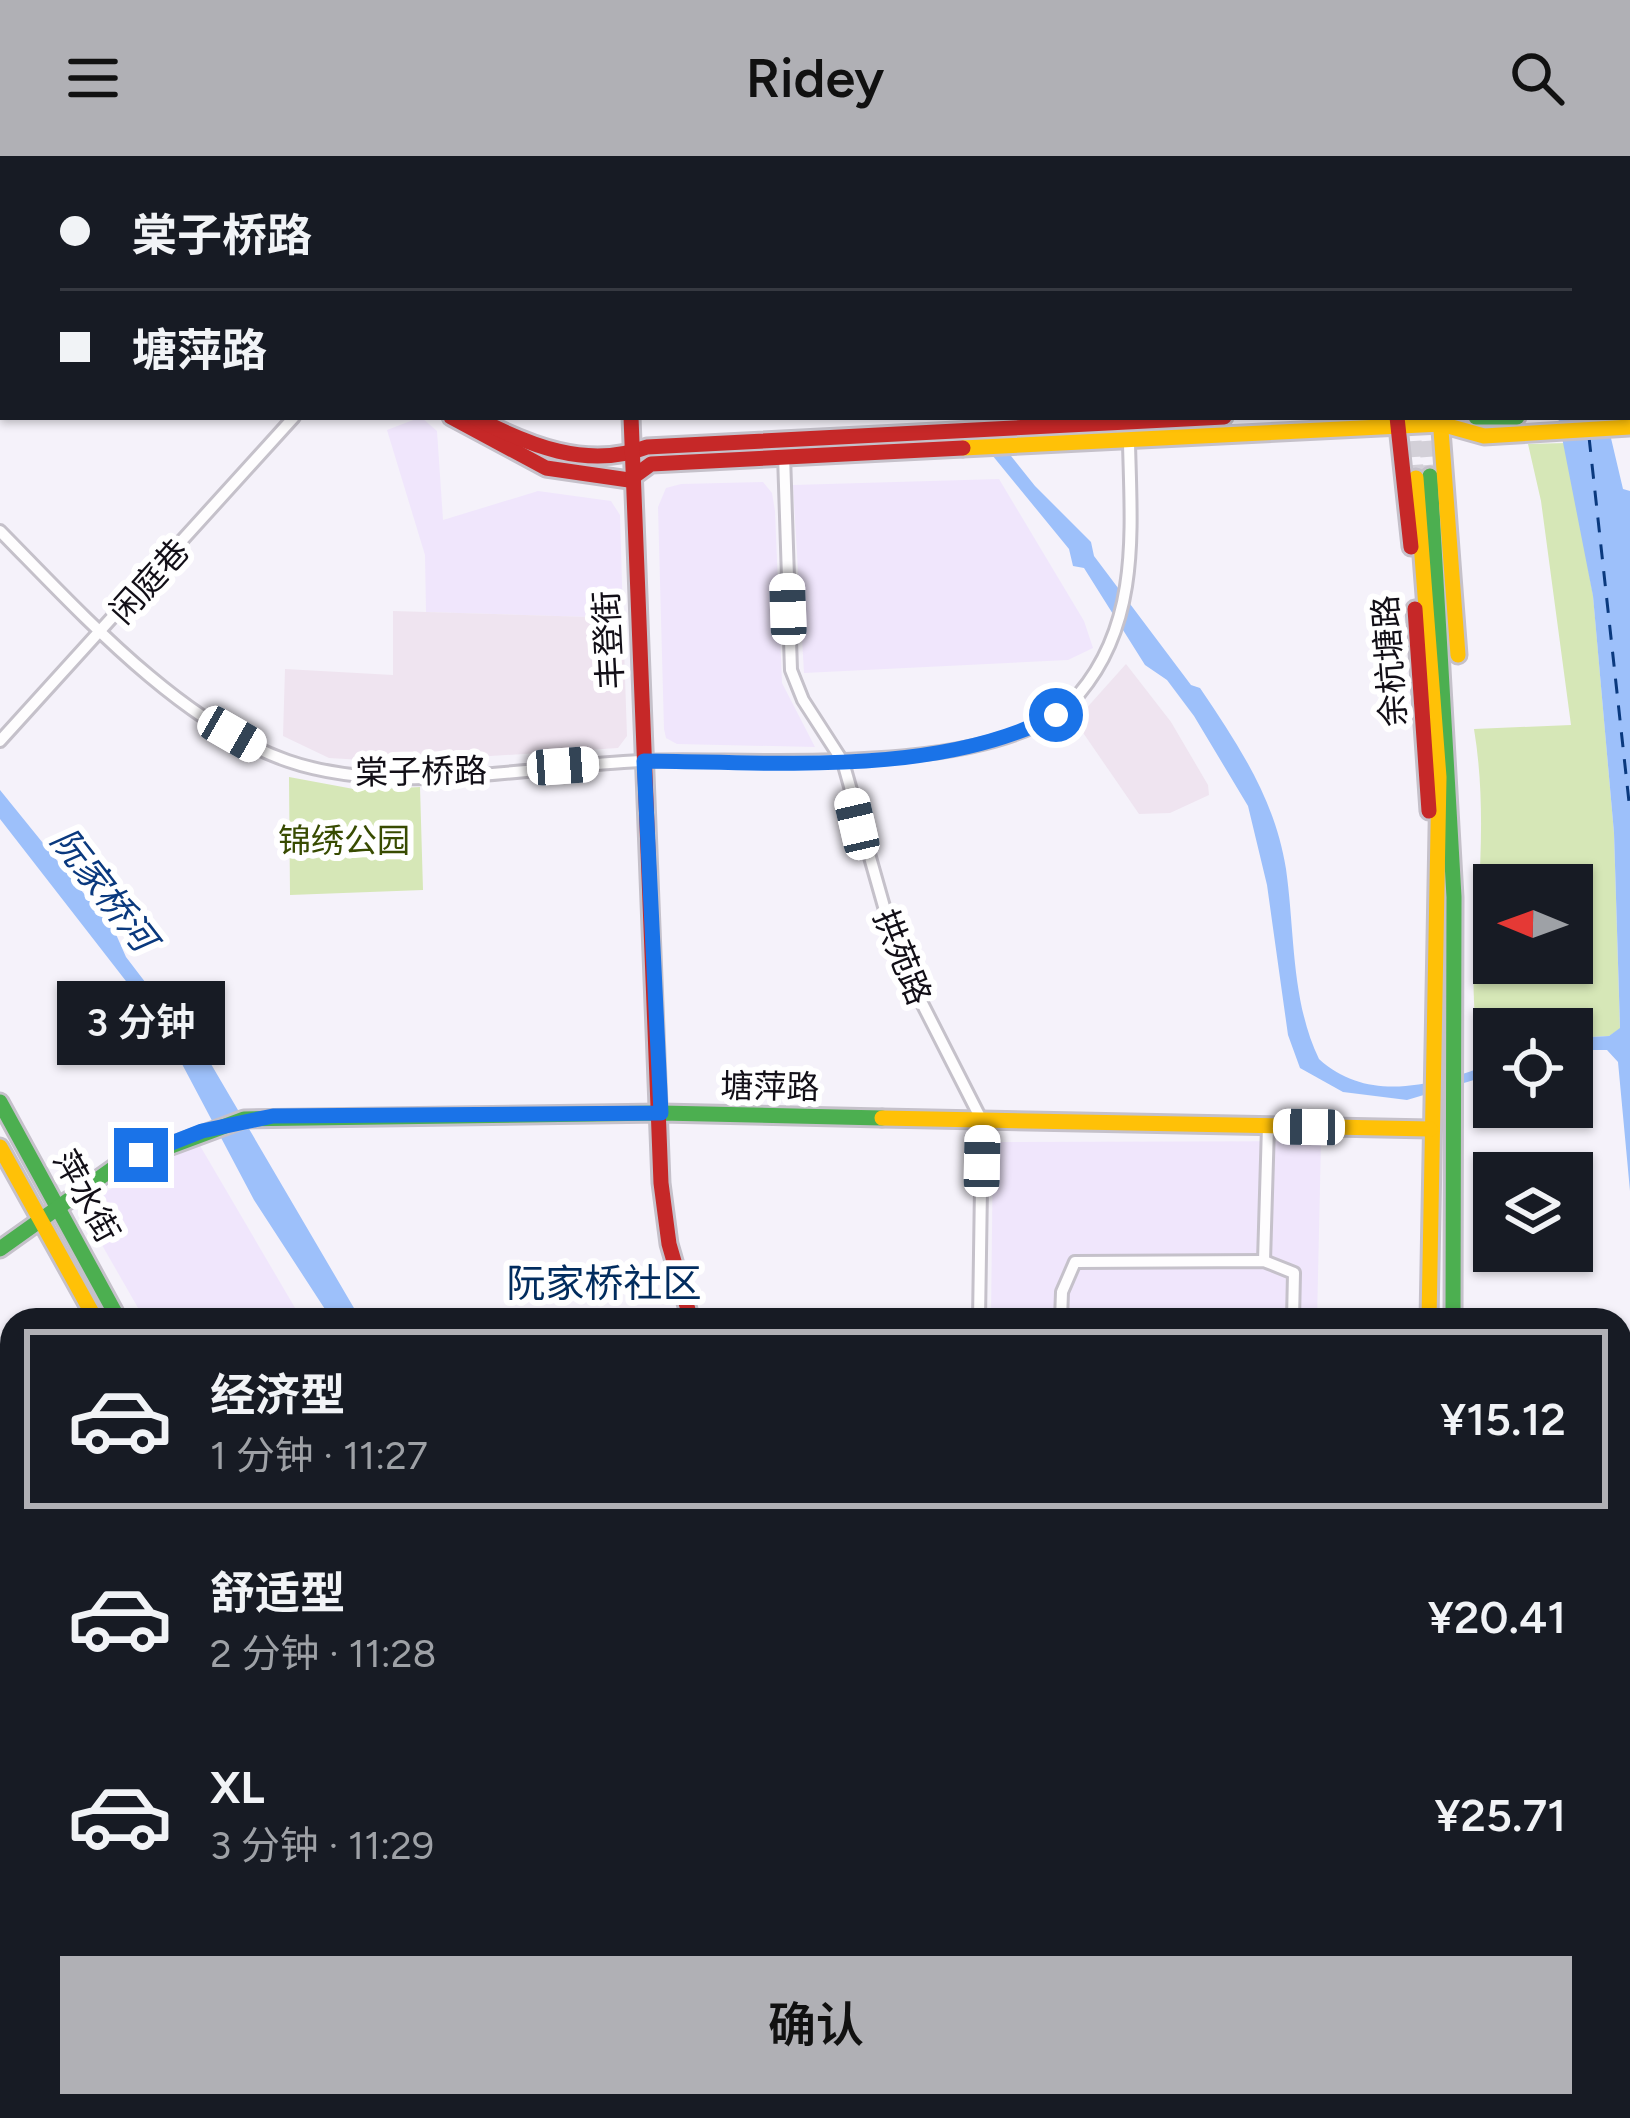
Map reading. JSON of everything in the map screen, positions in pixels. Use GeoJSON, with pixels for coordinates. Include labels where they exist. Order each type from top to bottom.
{"type":"FeatureCollection","features":[{"type":"Feature","properties":{"kind":"main road"},"geometry":{"type":"LineString","coordinates":[[457,420],[546,468],[629,480],[651,464],[1129,443],[1440,420],[1630,427]]}},
{"type":"Feature","properties":{"kind":"main road"},"geometry":{"type":"LineString","coordinates":[[481,420],[549,449],[628,457],[647,447],[1044,430],[1128,420],[1129,443]]}},
{"type":"Feature","properties":{"kind":"main road","name":"丰登街"},"geometry":{"type":"LineString","coordinates":[[631,420],[628,457],[663,1203],[689,1308]]}},
{"type":"Feature","properties":{"kind":"main road","name":"余杭塘路"},"geometry":{"type":"LineString","coordinates":[[1440,420],[1455,586],[1465,807],[1457,871]]}},
{"type":"Feature","properties":{"kind":"main road","name":"余杭塘路"},"geometry":{"type":"LineString","coordinates":[[1398,423],[1439,901]]}},
{"type":"Feature","properties":{"kind":"main road","name":"余杭塘路"},"geometry":{"type":"LineString","coordinates":[[1429,1308],[1439,777],[1423,477],[1450,674],[1457,871],[1453,1308]]}},
{"type":"Feature","properties":{"kind":"main road","name":"萍水街"},"geometry":{"type":"LineString","coordinates":[[0,1102],[113,1308]]}},
{"type":"Feature","properties":{"kind":"main road","name":"塘萍路"},"geometry":{"type":"LineString","coordinates":[[0,1249],[115,1167],[244,1119],[661,1113],[1430,1129]]}},
{"type":"Feature","properties":{"kind":"main road","name":"萍水街"},"geometry":{"type":"LineString","coordinates":[[0,1147],[89,1308]]}},
{"type":"Feature","properties":{"kind":"street","name":"闲庭巷"},"geometry":{"type":"LineString","coordinates":[[0,741],[291,420]]}},
{"type":"Feature","properties":{"kind":"street","name":"棠子桥路"},"geometry":{"type":"LineString","coordinates":[[0,531],[104,631],[207,720],[290,762],[344,774],[402,777],[644,761],[843,762],[956,746],[1032,728],[1078,695],[1106,654],[1132,574],[1129,443]]}},
{"type":"Feature","properties":{"kind":"street","name":"拱苑路"},"geometry":{"type":"LineString","coordinates":[[784,455],[791,670],[803,700],[843,762],[898,956],[982,1121],[979,1308]]}},
{"type":"Feature","properties":{"kind":"street"},"geometry":{"type":"LineString","coordinates":[[1264,1261],[1268,1126]]}},
{"type":"Feature","properties":{"kind":"street"},"geometry":{"type":"LineString","coordinates":[[1061,1308],[1062,1292],[1076,1262],[1264,1261],[1294,1273],[1294,1308]]}},
{"type":"Feature","properties":{"kind":"shaded area"},"geometry":{"type":"Polygon","coordinates":[[[424,420],[437,431],[443,520],[538,491],[611,501],[620,515],[623,618],[426,612],[425,555],[387,430],[424,420]]]}},
{"type":"Feature","properties":{"kind":"shaded area"},"geometry":{"type":"Polygon","coordinates":[[[999,479],[1084,621],[1093,648],[1068,660],[804,673],[793,485],[999,479]]]}},
{"type":"Feature","properties":{"kind":"shaded area"},"geometry":{"type":"Polygon","coordinates":[[[763,482],[772,493],[775,511],[782,683],[815,747],[677,744],[666,738],[664,729],[658,507],[666,488],[681,484],[763,482]]]}},
{"type":"Feature","properties":{"kind":"shaded area"},"geometry":{"type":"Polygon","coordinates":[[[393,611],[623,618],[627,736],[618,748],[396,762],[329,758],[283,736],[285,669],[393,675],[393,611]]]}},
{"type":"Feature","properties":{"kind":"shaded area"},"geometry":{"type":"Polygon","coordinates":[[[1126,664],[1171,722],[1208,785],[1209,795],[1170,813],[1139,814],[1075,721],[1126,664]]]}},
{"type":"Feature","properties":{"kind":"shaded area"},"geometry":{"type":"Polygon","coordinates":[[[1321,1141],[1317,1308],[991,1308],[993,1142],[1321,1141]]]}},
{"type":"Feature","properties":{"kind":"shaded area"},"geometry":{"type":"Polygon","coordinates":[[[199,1144],[295,1308],[138,1308],[79,1205],[199,1144]]]}},
{"type":"Feature","properties":{"kind":"green space"},"geometry":{"type":"Polygon","coordinates":[[[1566,443],[1593,595],[1614,833],[1620,1029],[1609,1036],[1593,1037],[1593,1008],[1475,1008],[1474,984],[1593,984],[1593,864],[1480,864],[1474,729],[1571,725],[1541,501],[1528,444],[1566,443]]]}},
{"type":"Feature","properties":{"kind":"green space","name":"锦绣公园"},"geometry":{"type":"Polygon","coordinates":[[[289,777],[359,790],[420,787],[423,890],[290,895],[289,777]]]}},
{"type":"Feature","properties":{"kind":"water"},"geometry":{"type":"Polygon","coordinates":[[[963,420],[982,420],[1035,486],[1091,542],[1094,556],[1191,685],[1200,688],[1241,752],[1281,844],[1303,1014],[1319,1059],[1359,1082],[1381,1086],[1427,1083],[1473,1070],[1473,1080],[1407,1100],[1343,1092],[1300,1068],[1288,1035],[1267,885],[1248,806],[1194,716],[1167,680],[1145,665],[1084,568],[1073,566],[1069,549],[963,420]]]}},
{"type":"Feature","properties":{"kind":"water"},"geometry":{"type":"Polygon","coordinates":[[[1559,420],[1607,420],[1623,489],[1630,491],[1630,1191],[1618,1062],[1607,1050],[1593,1050],[1593,1037],[1609,1036],[1620,1028],[1614,833],[1593,596],[1559,420]]]}},
{"type":"Feature","properties":{"kind":"water"},"geometry":{"type":"Polygon","coordinates":[[[0,790],[115,932],[126,957],[194,1046],[201,1047],[354,1308],[324,1308],[254,1200],[164,1030],[0,819],[0,790]]]}},
{"type":"Feature","properties":{"kind":"ferry route"},"geometry":{"type":"LineString","coordinates":[[1589,437],[1630,811]]}},
{"type":"Feature","properties":{"kind":"tunnel"},"geometry":{"type":"LineString","coordinates":[[1412,420],[1416,478]]}},
{"type":"Feature","properties":{"kind":"tunnel"},"geometry":{"type":"LineString","coordinates":[[1425,420],[1430,476]]}},
{"type":"Feature","properties":{"kind":"traffic: fast"},"geometry":{"type":"LineString","coordinates":[[1430,476],[1454,897],[1453,1308]]}},
{"type":"Feature","properties":{"kind":"traffic: fast"},"geometry":{"type":"LineString","coordinates":[[0,1102],[112,1308]]}},
{"type":"Feature","properties":{"kind":"traffic: fast"},"geometry":{"type":"LineString","coordinates":[[0,1249],[115,1167],[244,1119],[661,1113],[882,1118]]}},
{"type":"Feature","properties":{"kind":"traffic: slow"},"geometry":{"type":"LineString","coordinates":[[1440,420],[1458,655]]}},
{"type":"Feature","properties":{"kind":"traffic: slow"},"geometry":{"type":"LineString","coordinates":[[963,448],[1441,424],[1484,436],[1630,427]]}},
{"type":"Feature","properties":{"kind":"traffic: slow"},"geometry":{"type":"LineString","coordinates":[[1416,478],[1439,777],[1429,1308]]}},
{"type":"Feature","properties":{"kind":"traffic: slow"},"geometry":{"type":"LineString","coordinates":[[882,1118],[1430,1129]]}},
{"type":"Feature","properties":{"kind":"traffic: slow"},"geometry":{"type":"LineString","coordinates":[[0,1147],[89,1308]]}},
{"type":"Feature","properties":{"kind":"traffic: jam"},"geometry":{"type":"LineString","coordinates":[[457,420],[546,468],[629,480],[651,464],[963,448]]}},
{"type":"Feature","properties":{"kind":"traffic: jam"},"geometry":{"type":"LineString","coordinates":[[480,420],[537,445],[602,456],[647,447],[1166,420]]}},
{"type":"Feature","properties":{"kind":"traffic: jam"},"geometry":{"type":"LineString","coordinates":[[631,420],[661,1183],[669,1244],[688,1308]]}},
{"type":"Feature","properties":{"kind":"traffic: jam"},"geometry":{"type":"LineString","coordinates":[[1397,420],[1411,547]]}},
{"type":"Feature","properties":{"kind":"traffic: jam"},"geometry":{"type":"LineString","coordinates":[[1415,609],[1429,811]]}},
{"type":"Feature","properties":{"kind":"district","name":"阮家桥社区"},"geometry":{"type":"Point","coordinates":[604,1283]}},
{"type":"Feature","properties":{"kind":"route"},"geometry":{"type":"LineString","coordinates":[[141,1155],[202,1131],[273,1116],[661,1113],[644,761],[878,759],[1003,737],[1056,715]]}},
{"type":"Feature","properties":{"kind":"water label","name":"阮家桥河"},"geometry":{"type":"Point","coordinates":[104,889]}}]}
